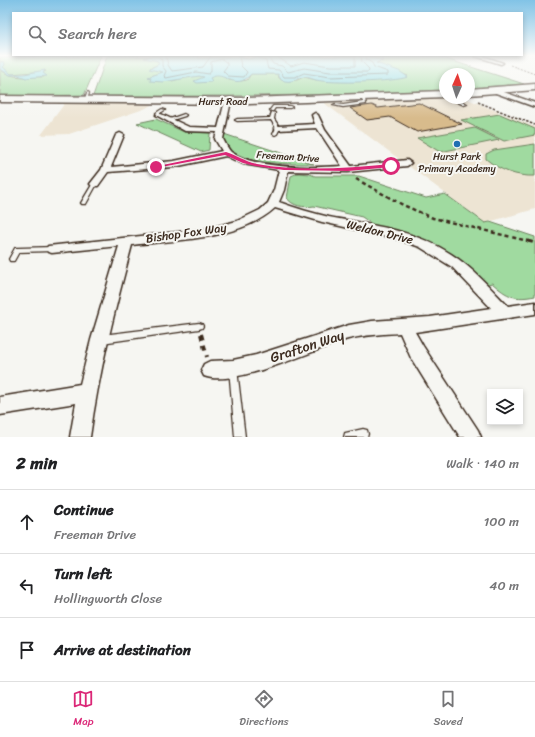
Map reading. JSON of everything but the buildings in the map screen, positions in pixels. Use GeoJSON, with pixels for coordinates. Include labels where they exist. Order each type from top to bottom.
{"type":"FeatureCollection","features":[{"type":"Feature","properties":{"kind":"main road"},"geometry":{"type":"LineString","coordinates":[[475,92],[535,87]]}},
{"type":"Feature","properties":{"kind":"main road","name":"Hurst Road"},"geometry":{"type":"LineString","coordinates":[[0,100],[86,96],[228,101],[439,95]]}},
{"type":"Feature","properties":{"kind":"street"},"geometry":{"type":"LineString","coordinates":[[495,91],[535,105]]}},
{"type":"Feature","properties":{"kind":"street"},"geometry":{"type":"LineString","coordinates":[[105,170],[168,165],[226,153],[219,144],[228,101]]}},
{"type":"Feature","properties":{"kind":"street"},"geometry":{"type":"LineString","coordinates":[[161,112],[169,120],[188,129],[221,130]]}},
{"type":"Feature","properties":{"kind":"street"},"geometry":{"type":"LineString","coordinates":[[315,115],[318,126],[339,154],[344,169]]}},
{"type":"Feature","properties":{"kind":"street"},"geometry":{"type":"LineString","coordinates":[[276,131],[318,126]]}},
{"type":"Feature","properties":{"kind":"street"},"geometry":{"type":"LineString","coordinates":[[95,184],[105,170],[120,135]]}},
{"type":"Feature","properties":{"kind":"street","name":"Freeman Drive"},"geometry":{"type":"LineString","coordinates":[[226,153],[250,164],[284,168],[371,168],[408,162]]}},
{"type":"Feature","properties":{"kind":"street"},"geometry":{"type":"LineString","coordinates":[[273,204],[279,190],[284,168]]}},
{"type":"Feature","properties":{"kind":"street","name":"Bishop Fox Way"},"geometry":{"type":"LineString","coordinates":[[52,249],[206,233],[225,229],[255,218],[273,204]]}},
{"type":"Feature","properties":{"kind":"street","name":"Weldon Drive"},"geometry":{"type":"LineString","coordinates":[[273,204],[327,220],[392,233],[416,240],[438,251],[460,267],[505,312]]}},
{"type":"Feature","properties":{"kind":"street"},"geometry":{"type":"LineString","coordinates":[[80,437],[87,392],[99,340],[127,241]]}},
{"type":"Feature","properties":{"kind":"street"},"geometry":{"type":"LineString","coordinates":[[505,312],[535,308]]}},
{"type":"Feature","properties":{"kind":"street","name":"Grafton Way"},"geometry":{"type":"LineString","coordinates":[[210,370],[233,369],[256,363],[350,332],[372,328],[405,327],[462,320],[505,312]]}},
{"type":"Feature","properties":{"kind":"street"},"geometry":{"type":"LineString","coordinates":[[405,327],[417,352],[471,437]]}},
{"type":"Feature","properties":{"kind":"street"},"geometry":{"type":"LineString","coordinates":[[0,406],[87,392]]}},
{"type":"Feature","properties":{"kind":"lane"},"geometry":{"type":"LineString","coordinates":[[335,105],[344,108],[365,103],[364,100],[360,98]]}},
{"type":"Feature","properties":{"kind":"lane"},"geometry":{"type":"LineString","coordinates":[[276,131],[272,119],[274,107],[290,107]]}},
{"type":"Feature","properties":{"kind":"lane"},"geometry":{"type":"LineString","coordinates":[[169,120],[184,115]]}},
{"type":"Feature","properties":{"kind":"lane"},"geometry":{"type":"LineString","coordinates":[[237,120],[272,119]]}},
{"type":"Feature","properties":{"kind":"lane"},"geometry":{"type":"LineString","coordinates":[[84,202],[95,184]]}},
{"type":"Feature","properties":{"kind":"lane"},"geometry":{"type":"LineString","coordinates":[[12,259],[17,250],[52,249]]}},
{"type":"Feature","properties":{"kind":"lane"},"geometry":{"type":"LineString","coordinates":[[99,340],[199,326]]}},
{"type":"Feature","properties":{"kind":"lane"},"geometry":{"type":"LineString","coordinates":[[233,369],[240,437]]}},
{"type":"Feature","properties":{"kind":"lane"},"geometry":{"type":"LineString","coordinates":[[349,437],[363,434]]}},
{"type":"Feature","properties":{"kind":"path"},"geometry":{"type":"LineString","coordinates":[[476,101],[535,125]]}},
{"type":"Feature","properties":{"kind":"path"},"geometry":{"type":"LineString","coordinates":[[344,169],[414,210],[434,218],[456,225],[535,243]]}},
{"type":"Feature","properties":{"kind":"path"},"geometry":{"type":"LineString","coordinates":[[199,326],[210,370]]}},
{"type":"Feature","properties":{"kind":"shaded area","name":"Hurst Park Primary Academy"},"geometry":{"type":"Polygon","coordinates":[[[439,98],[439,104],[475,104],[475,102],[535,127],[535,209],[485,223],[324,103],[439,98]]]}},
{"type":"Feature","properties":{"kind":"shaded area"},"geometry":{"type":"Polygon","coordinates":[[[65,103],[155,103],[144,109],[69,134],[41,135],[65,103]]]}},
{"type":"Feature","properties":{"kind":"green space"},"geometry":{"type":"Polygon","coordinates":[[[0,76],[92,76],[84,95],[0,96],[0,76]]]}},
{"type":"Feature","properties":{"kind":"green space"},"geometry":{"type":"Polygon","coordinates":[[[100,76],[150,76],[148,77],[172,81],[190,76],[204,76],[203,79],[212,76],[223,76],[229,80],[241,81],[247,80],[249,76],[279,76],[279,78],[289,81],[304,77],[316,80],[337,81],[402,78],[407,76],[439,76],[439,90],[354,94],[93,96],[100,76]]]}},
{"type":"Feature","properties":{"kind":"green space"},"geometry":{"type":"Polygon","coordinates":[[[475,76],[500,76],[524,84],[475,88],[475,76]]]}},
{"type":"Feature","properties":{"kind":"green space"},"geometry":{"type":"Polygon","coordinates":[[[500,114],[535,129],[535,135],[504,141],[461,120],[500,114]]]}},
{"type":"Feature","properties":{"kind":"green space"},"geometry":{"type":"Polygon","coordinates":[[[156,119],[184,132],[210,133],[209,150],[201,152],[137,123],[156,119]]]}},
{"type":"Feature","properties":{"kind":"green space"},"geometry":{"type":"Polygon","coordinates":[[[475,128],[499,140],[440,152],[417,138],[475,128]]]}},
{"type":"Feature","properties":{"kind":"green space"},"geometry":{"type":"Polygon","coordinates":[[[224,134],[314,164],[270,163],[238,156],[230,150],[223,141],[224,134]]]}},
{"type":"Feature","properties":{"kind":"green space"},"geometry":{"type":"Polygon","coordinates":[[[535,144],[535,176],[509,172],[486,159],[486,154],[494,150],[535,144]]]}},
{"type":"Feature","properties":{"kind":"green space"},"geometry":{"type":"Polygon","coordinates":[[[298,173],[315,176],[359,176],[426,198],[445,194],[485,223],[490,222],[535,237],[535,296],[522,298],[503,292],[492,283],[488,284],[460,260],[423,239],[409,233],[373,225],[362,217],[314,206],[306,207],[295,205],[287,198],[291,176],[298,173]]]}},
{"type":"Feature","properties":{"kind":"water"},"geometry":{"type":"Polygon","coordinates":[[[22,76],[43,76],[26,78],[22,76]]]}},
{"type":"Feature","properties":{"kind":"water"},"geometry":{"type":"Polygon","coordinates":[[[197,76],[163,82],[150,81],[151,78],[148,77],[197,76]]]}},
{"type":"Feature","properties":{"kind":"water"},"geometry":{"type":"Polygon","coordinates":[[[201,76],[214,76],[210,78],[212,81],[211,82],[197,83],[194,81],[204,77],[201,76]]]}},
{"type":"Feature","properties":{"kind":"water"},"geometry":{"type":"Polygon","coordinates":[[[221,76],[248,76],[240,81],[221,76]]]}},
{"type":"Feature","properties":{"kind":"water"},"geometry":{"type":"Polygon","coordinates":[[[279,76],[408,77],[390,80],[349,82],[324,81],[304,77],[291,81],[281,80],[279,76]]]}},
{"type":"Feature","properties":{"kind":"place","name":"Hurst Park Primary Academy"},"geometry":{"type":"Point","coordinates":[457,144]}},
{"type":"Feature","properties":{"kind":"route"},"geometry":{"type":"LineString","coordinates":[[156,167],[226,153],[234,158],[256,165],[306,170],[391,166]]}}]}
